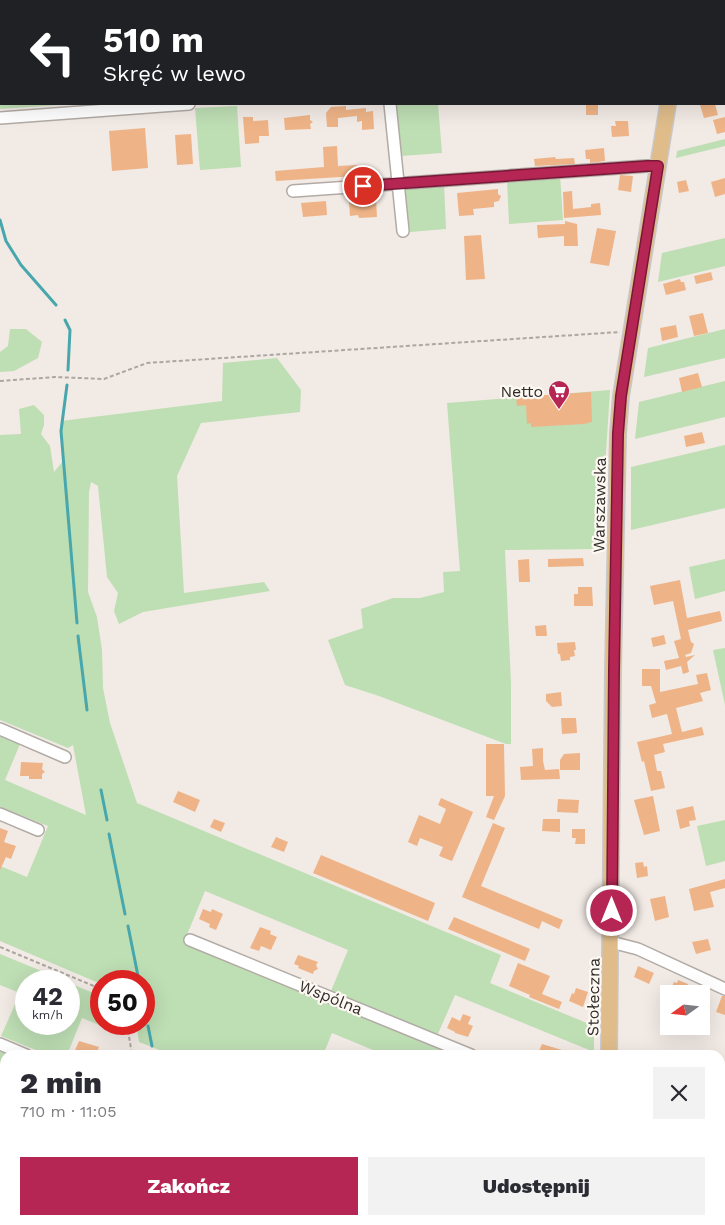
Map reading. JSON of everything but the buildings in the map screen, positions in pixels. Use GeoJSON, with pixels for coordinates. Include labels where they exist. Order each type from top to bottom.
{"type":"FeatureCollection","features":[{"type":"Feature","properties":{"kind":"main road","name":"Warszawska"},"geometry":{"type":"LineString","coordinates":[[612,911],[618,434],[621,396],[630,333],[668,105]]}},
{"type":"Feature","properties":{"kind":"main road","name":"Stołeczna"},"geometry":{"type":"LineString","coordinates":[[609,1050],[612,911]]}},
{"type":"Feature","properties":{"kind":"street"},"geometry":{"type":"LineString","coordinates":[[0,118],[176,105]]}},
{"type":"Feature","properties":{"kind":"street"},"geometry":{"type":"LineString","coordinates":[[390,105],[403,231]]}},
{"type":"Feature","properties":{"kind":"street"},"geometry":{"type":"LineString","coordinates":[[294,191],[658,166]]}},
{"type":"Feature","properties":{"kind":"street"},"geometry":{"type":"LineString","coordinates":[[0,729],[65,757]]}},
{"type":"Feature","properties":{"kind":"street"},"geometry":{"type":"LineString","coordinates":[[0,814],[38,830]]}},
{"type":"Feature","properties":{"kind":"street","name":"Wspólna"},"geometry":{"type":"LineString","coordinates":[[190,940],[459,1050]]}},
{"type":"Feature","properties":{"kind":"street"},"geometry":{"type":"LineString","coordinates":[[611,942],[638,949],[725,989]]}},
{"type":"Feature","properties":{"kind":"street"},"geometry":{"type":"LineString","coordinates":[[0,1044],[14,1050]]}},
{"type":"Feature","properties":{"kind":"path"},"geometry":{"type":"LineString","coordinates":[[0,381],[56,377],[104,379],[147,363],[619,332],[630,333]]}},
{"type":"Feature","properties":{"kind":"path"},"geometry":{"type":"LineString","coordinates":[[0,947],[90,984]]}},
{"type":"Feature","properties":{"kind":"path"},"geometry":{"type":"LineString","coordinates":[[129,1035],[131,1050]]}},
{"type":"Feature","properties":{"kind":"green space"},"geometry":{"type":"Polygon","coordinates":[[[0,105],[59,105],[0,109],[0,105]]]}},
{"type":"Feature","properties":{"kind":"green space"},"geometry":{"type":"Polygon","coordinates":[[[396,105],[438,105],[442,153],[401,156],[396,105]]]}},
{"type":"Feature","properties":{"kind":"green space"},"geometry":{"type":"Polygon","coordinates":[[[237,106],[241,167],[200,170],[195,108],[237,106]]]}},
{"type":"Feature","properties":{"kind":"green space"},"geometry":{"type":"Polygon","coordinates":[[[725,139],[725,146],[676,158],[677,151],[725,139]]]}},
{"type":"Feature","properties":{"kind":"green space"},"geometry":{"type":"Polygon","coordinates":[[[560,175],[563,220],[509,224],[507,179],[560,175]]]}},
{"type":"Feature","properties":{"kind":"green space"},"geometry":{"type":"Polygon","coordinates":[[[444,184],[446,229],[410,232],[405,187],[444,184]]]}},
{"type":"Feature","properties":{"kind":"green space"},"geometry":{"type":"Polygon","coordinates":[[[725,238],[725,266],[658,282],[662,253],[725,238]]]}},
{"type":"Feature","properties":{"kind":"green space"},"geometry":{"type":"Polygon","coordinates":[[[10,329],[26,329],[42,342],[38,358],[14,371],[0,372],[0,352],[8,346],[10,329]]]}},
{"type":"Feature","properties":{"kind":"green space"},"geometry":{"type":"Polygon","coordinates":[[[725,329],[725,358],[644,377],[648,348],[725,329]]]}},
{"type":"Feature","properties":{"kind":"green space"},"geometry":{"type":"Polygon","coordinates":[[[277,358],[301,390],[300,412],[201,423],[177,476],[184,593],[264,582],[270,591],[143,612],[119,624],[114,611],[118,593],[107,577],[98,486],[91,482],[89,492],[88,592],[97,617],[102,650],[103,688],[110,723],[137,803],[501,955],[490,983],[594,1026],[594,1050],[589,1050],[455,995],[437,1036],[331,991],[348,950],[205,891],[184,942],[441,1050],[373,1050],[332,1033],[325,1050],[159,1050],[139,1042],[138,1035],[155,1035],[155,970],[90,970],[90,979],[80,975],[80,970],[68,970],[0,941],[0,866],[27,877],[48,826],[0,807],[0,735],[20,744],[5,780],[86,815],[73,745],[68,748],[0,720],[0,435],[21,434],[19,409],[34,405],[44,415],[44,425],[41,434],[50,446],[54,472],[63,461],[61,421],[222,401],[223,363],[277,358]]]}},
{"type":"Feature","properties":{"kind":"green space"},"geometry":{"type":"Polygon","coordinates":[[[725,381],[725,417],[635,439],[639,402],[725,381]]]}},
{"type":"Feature","properties":{"kind":"green space"},"geometry":{"type":"Polygon","coordinates":[[[610,390],[600,549],[505,550],[511,684],[511,744],[506,744],[345,685],[328,640],[363,628],[361,609],[393,598],[420,598],[444,592],[443,572],[460,571],[447,403],[610,390]]]}},
{"type":"Feature","properties":{"kind":"green space"},"geometry":{"type":"Polygon","coordinates":[[[725,445],[725,508],[631,530],[631,467],[725,445]]]}},
{"type":"Feature","properties":{"kind":"green space"},"geometry":{"type":"Polygon","coordinates":[[[725,559],[725,591],[695,599],[689,567],[725,559]]]}},
{"type":"Feature","properties":{"kind":"green space"},"geometry":{"type":"Polygon","coordinates":[[[725,648],[725,705],[713,650],[725,648]]]}},
{"type":"Feature","properties":{"kind":"green space"},"geometry":{"type":"Polygon","coordinates":[[[725,820],[725,861],[706,866],[697,826],[725,820]]]}},
{"type":"Feature","properties":{"kind":"green space"},"geometry":{"type":"Polygon","coordinates":[[[0,954],[39,970],[15,970],[15,991],[0,985],[0,954]]]}},
{"type":"Feature","properties":{"kind":"green space"},"geometry":{"type":"Polygon","coordinates":[[[80,987],[90,992],[90,1021],[82,1018],[80,1023],[80,987]]]}},
{"type":"Feature","properties":{"kind":"green space"},"geometry":{"type":"Polygon","coordinates":[[[15,1004],[15,1035],[75,1035],[69,1050],[36,1050],[1,1036],[15,1004]]]}},
{"type":"Feature","properties":{"kind":"waterway"},"geometry":{"type":"LineString","coordinates":[[0,220],[6,241],[21,265],[56,305]]}},
{"type":"Feature","properties":{"kind":"waterway"},"geometry":{"type":"LineString","coordinates":[[65,320],[70,330],[68,370]]}},
{"type":"Feature","properties":{"kind":"waterway"},"geometry":{"type":"LineString","coordinates":[[67,385],[61,431],[77,623]]}},
{"type":"Feature","properties":{"kind":"waterway"},"geometry":{"type":"LineString","coordinates":[[78,636],[87,710]]}},
{"type":"Feature","properties":{"kind":"waterway"},"geometry":{"type":"LineString","coordinates":[[101,790],[107,820]]}},
{"type":"Feature","properties":{"kind":"waterway"},"geometry":{"type":"LineString","coordinates":[[109,834],[125,914]]}},
{"type":"Feature","properties":{"kind":"waterway"},"geometry":{"type":"LineString","coordinates":[[128,926],[137,970]]}},
{"type":"Feature","properties":{"kind":"waterway"},"geometry":{"type":"LineString","coordinates":[[150,1035],[152,1046]]}},
{"type":"Feature","properties":{"kind":"place","name":"Netto"},"geometry":{"type":"Point","coordinates":[559,410]}},
{"type":"Feature","properties":{"kind":"route"},"geometry":{"type":"LineString","coordinates":[[363,186],[658,166],[630,333],[621,396],[618,434],[612,911]]}}]}
